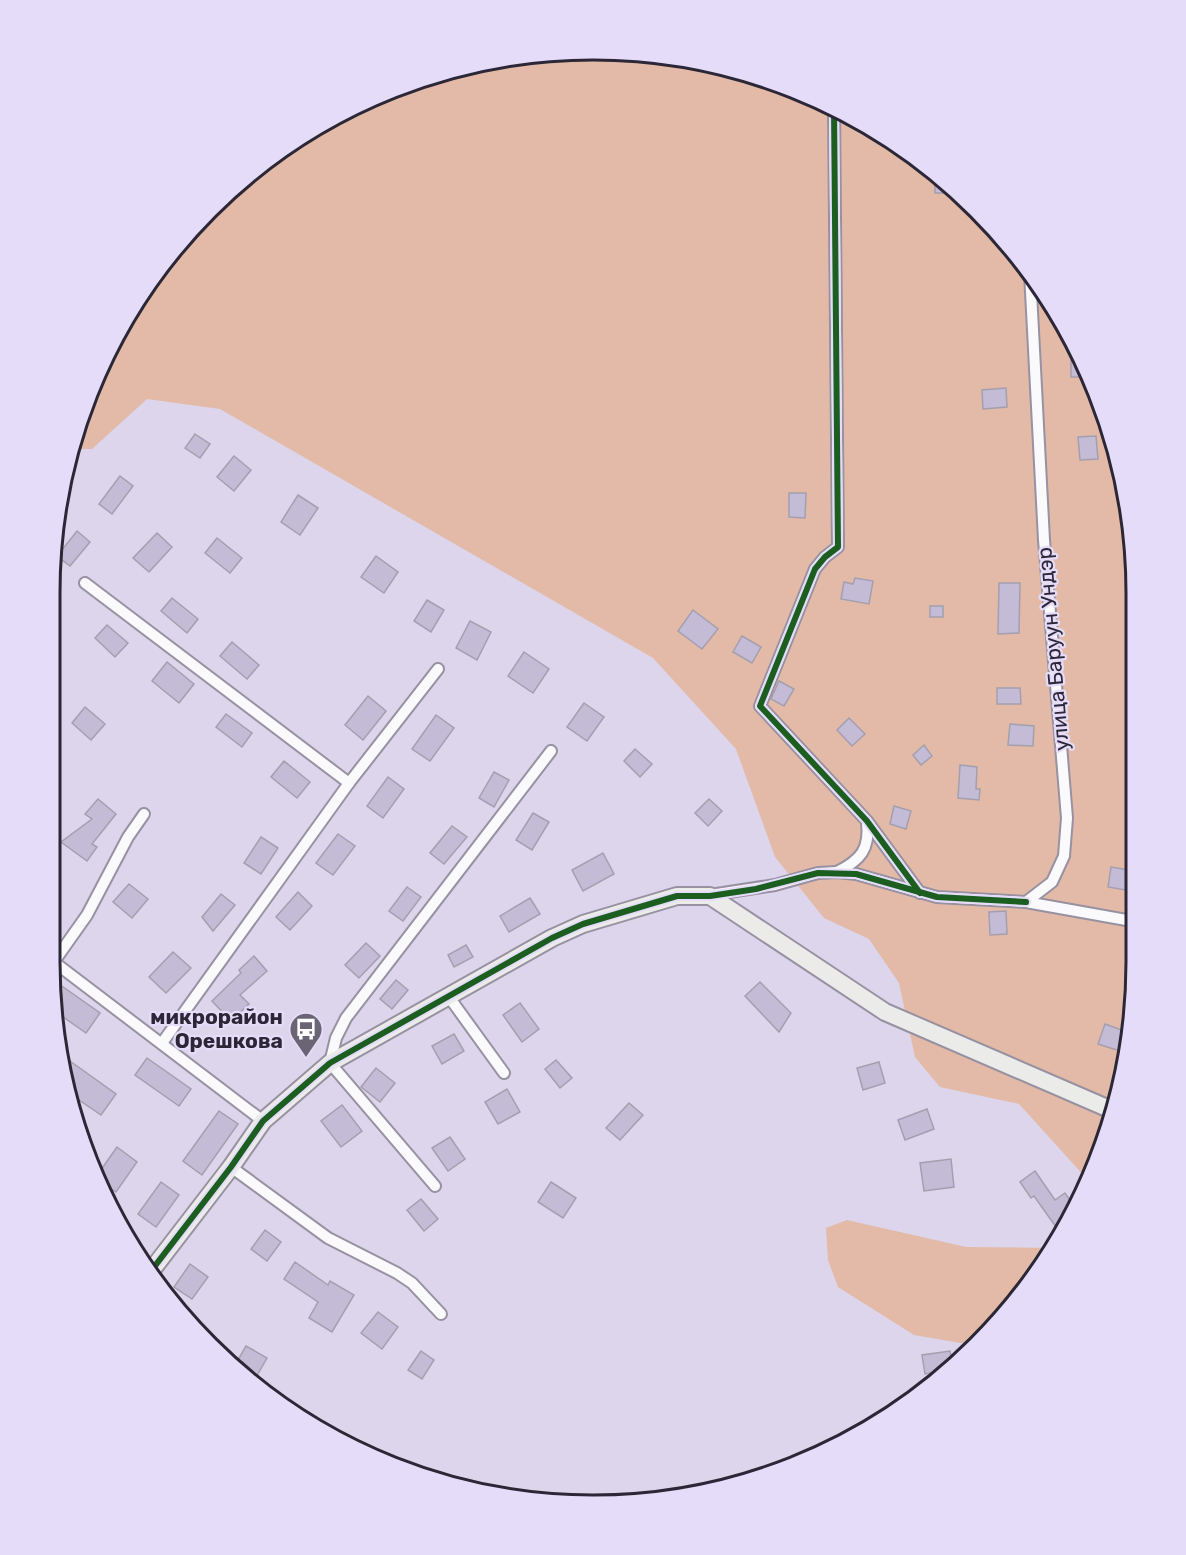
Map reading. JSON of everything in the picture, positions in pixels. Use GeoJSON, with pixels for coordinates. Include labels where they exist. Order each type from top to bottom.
{"type":"FeatureCollection","features":[{"type":"Feature","properties":{"kind":"street"},"geometry":{"type":"LineString","coordinates":[[834,118],[838,547],[815,569],[760,706],[867,821],[920,893]]}},
{"type":"Feature","properties":{"kind":"street","name":"улица Баруун Ундэр"},"geometry":{"type":"LineString","coordinates":[[1026,902],[1052,882],[1064,856],[1067,818],[1044,540],[1031,290]]}},
{"type":"Feature","properties":{"kind":"street"},"geometry":{"type":"LineString","coordinates":[[85,583],[349,783]]}},
{"type":"Feature","properties":{"kind":"street"},"geometry":{"type":"LineString","coordinates":[[162,1043],[349,783],[438,669]]}},
{"type":"Feature","properties":{"kind":"street"},"geometry":{"type":"LineString","coordinates":[[330,1063],[336,1038],[346,1018],[551,752]]}},
{"type":"Feature","properties":{"kind":"street"},"geometry":{"type":"LineString","coordinates":[[60,950],[87,915],[128,837],[144,814]]}},
{"type":"Feature","properties":{"kind":"street"},"geometry":{"type":"LineString","coordinates":[[837,872],[852,865],[863,853],[869,837],[867,821]]}},
{"type":"Feature","properties":{"kind":"street"},"geometry":{"type":"LineString","coordinates":[[155,1265],[264,1121],[330,1063],[552,938],[583,924],[676,896],[710,896],[775,885],[818,873],[837,872],[856,874],[937,897],[1026,902],[1126,920]]}},
{"type":"Feature","properties":{"kind":"street"},"geometry":{"type":"LineString","coordinates":[[710,896],[885,1012],[1106,1107]]}},
{"type":"Feature","properties":{"kind":"street"},"geometry":{"type":"LineString","coordinates":[[60,968],[264,1121]]}},
{"type":"Feature","properties":{"kind":"street"},"geometry":{"type":"LineString","coordinates":[[449,997],[504,1073]]}},
{"type":"Feature","properties":{"kind":"street"},"geometry":{"type":"LineString","coordinates":[[330,1063],[435,1186]]}},
{"type":"Feature","properties":{"kind":"street"},"geometry":{"type":"LineString","coordinates":[[231,1167],[328,1238],[412,1283],[441,1314]]}},
{"type":"Feature","properties":{"kind":"shaded area"},"geometry":{"type":"Polygon","coordinates":[[[558,61],[628,61],[697,70],[764,88],[829,115],[860,131],[917,170],[970,216],[994,242],[1016,269],[1055,326],[1071,357],[1098,422],[1116,489],[1125,558],[1126,593],[1125,997],[1116,1066],[1108,1100],[1082,1173],[1019,1104],[940,1087],[915,1057],[899,983],[869,939],[824,918],[775,857],[736,749],[653,658],[220,409],[147,399],[92,449],[80,449],[88,422],[115,357],[150,297],[192,242],[242,192],[297,150],[357,115],[422,88],[489,70],[558,61]]]}},
{"type":"Feature","properties":{"kind":"shaded area"},"geometry":{"type":"Polygon","coordinates":[[[847,1220],[966,1247],[1043,1248],[1016,1286],[965,1344],[914,1335],[838,1287],[828,1260],[826,1228],[847,1220]]]}},
{"type":"Feature","properties":{"kind":"building"},"geometry":{"type":"Polygon","coordinates":[[[935,185],[945,193],[935,193],[935,185]]]}},
{"type":"Feature","properties":{"kind":"building"},"geometry":{"type":"Polygon","coordinates":[[[1071,357],[1080,377],[1071,377],[1071,357]]]}},
{"type":"Feature","properties":{"kind":"building"},"geometry":{"type":"Polygon","coordinates":[[[1006,388],[1007,407],[983,409],[982,390],[1006,388]]]}},
{"type":"Feature","properties":{"kind":"building"},"geometry":{"type":"Polygon","coordinates":[[[195,434],[210,444],[200,458],[185,448],[195,434]]]}},
{"type":"Feature","properties":{"kind":"building"},"geometry":{"type":"Polygon","coordinates":[[[1096,436],[1098,459],[1080,460],[1078,437],[1096,436]]]}},
{"type":"Feature","properties":{"kind":"building"},"geometry":{"type":"Polygon","coordinates":[[[234,456],[251,470],[234,491],[217,477],[234,456]]]}},
{"type":"Feature","properties":{"kind":"building"},"geometry":{"type":"Polygon","coordinates":[[[120,476],[133,486],[112,514],[99,504],[120,476]]]}},
{"type":"Feature","properties":{"kind":"building"},"geometry":{"type":"Polygon","coordinates":[[[789,493],[806,493],[805,518],[789,517],[789,493]]]}},
{"type":"Feature","properties":{"kind":"building"},"geometry":{"type":"Polygon","coordinates":[[[298,495],[318,508],[300,535],[281,522],[298,495]]]}},
{"type":"Feature","properties":{"kind":"building"},"geometry":{"type":"Polygon","coordinates":[[[77,531],[90,542],[70,566],[61,559],[62,550],[77,531]]]}},
{"type":"Feature","properties":{"kind":"building"},"geometry":{"type":"Polygon","coordinates":[[[157,533],[172,547],[149,572],[133,558],[157,533]]]}},
{"type":"Feature","properties":{"kind":"building"},"geometry":{"type":"Polygon","coordinates":[[[217,538],[242,558],[230,573],[205,553],[217,538]]]}},
{"type":"Feature","properties":{"kind":"building"},"geometry":{"type":"Polygon","coordinates":[[[376,556],[398,572],[384,593],[361,577],[376,556]]]}},
{"type":"Feature","properties":{"kind":"building"},"geometry":{"type":"Polygon","coordinates":[[[855,578],[873,581],[869,604],[841,599],[844,582],[853,584],[855,578]]]}},
{"type":"Feature","properties":{"kind":"building"},"geometry":{"type":"Polygon","coordinates":[[[999,583],[1020,583],[1019,633],[998,634],[999,583]]]}},
{"type":"Feature","properties":{"kind":"building"},"geometry":{"type":"Polygon","coordinates":[[[172,598],[198,619],[187,633],[161,611],[172,598]]]}},
{"type":"Feature","properties":{"kind":"building"},"geometry":{"type":"Polygon","coordinates":[[[427,600],[444,610],[431,632],[414,621],[427,600]]]}},
{"type":"Feature","properties":{"kind":"building"},"geometry":{"type":"Polygon","coordinates":[[[930,606],[943,606],[943,617],[930,617],[930,606]]]}},
{"type":"Feature","properties":{"kind":"building"},"geometry":{"type":"Polygon","coordinates":[[[693,610],[718,629],[702,649],[678,631],[693,610]]]}},
{"type":"Feature","properties":{"kind":"building"},"geometry":{"type":"Polygon","coordinates":[[[470,621],[491,632],[477,660],[456,648],[470,621]]]}},
{"type":"Feature","properties":{"kind":"building"},"geometry":{"type":"Polygon","coordinates":[[[107,625],[128,643],[115,657],[95,638],[107,625]]]}},
{"type":"Feature","properties":{"kind":"building"},"geometry":{"type":"Polygon","coordinates":[[[742,636],[761,647],[752,663],[733,652],[742,636]]]}},
{"type":"Feature","properties":{"kind":"building"},"geometry":{"type":"Polygon","coordinates":[[[232,642],[259,665],[247,679],[220,656],[232,642]]]}},
{"type":"Feature","properties":{"kind":"building"},"geometry":{"type":"Polygon","coordinates":[[[524,652],[549,669],[533,693],[508,676],[524,652]]]}},
{"type":"Feature","properties":{"kind":"building"},"geometry":{"type":"Polygon","coordinates":[[[167,662],[194,684],[179,703],[152,681],[167,662]]]}},
{"type":"Feature","properties":{"kind":"building"},"geometry":{"type":"Polygon","coordinates":[[[779,681],[794,689],[784,706],[771,699],[779,681]]]}},
{"type":"Feature","properties":{"kind":"building"},"geometry":{"type":"Polygon","coordinates":[[[997,688],[1020,688],[1021,704],[997,704],[997,688]]]}},
{"type":"Feature","properties":{"kind":"building"},"geometry":{"type":"Polygon","coordinates":[[[368,696],[386,711],[363,740],[345,725],[368,696]]]}},
{"type":"Feature","properties":{"kind":"building"},"geometry":{"type":"Polygon","coordinates":[[[584,703],[604,717],[587,741],[567,727],[584,703]]]}},
{"type":"Feature","properties":{"kind":"building"},"geometry":{"type":"Polygon","coordinates":[[[85,707],[105,724],[91,740],[72,723],[85,707]]]}},
{"type":"Feature","properties":{"kind":"building"},"geometry":{"type":"Polygon","coordinates":[[[226,714],[252,733],[242,747],[216,727],[226,714]]]}},
{"type":"Feature","properties":{"kind":"building"},"geometry":{"type":"Polygon","coordinates":[[[436,715],[454,728],[430,761],[412,749],[436,715]]]}},
{"type":"Feature","properties":{"kind":"building"},"geometry":{"type":"Polygon","coordinates":[[[849,718],[865,734],[852,746],[837,730],[849,718]]]}},
{"type":"Feature","properties":{"kind":"building"},"geometry":{"type":"Polygon","coordinates":[[[1010,724],[1034,726],[1033,746],[1008,745],[1010,724]]]}},
{"type":"Feature","properties":{"kind":"building"},"geometry":{"type":"Polygon","coordinates":[[[924,745],[932,756],[921,765],[913,755],[924,745]]]}},
{"type":"Feature","properties":{"kind":"building"},"geometry":{"type":"Polygon","coordinates":[[[635,749],[652,764],[640,777],[624,761],[635,749]]]}},
{"type":"Feature","properties":{"kind":"building"},"geometry":{"type":"Polygon","coordinates":[[[284,761],[310,782],[297,798],[271,777],[284,761]]]}},
{"type":"Feature","properties":{"kind":"building"},"geometry":{"type":"Polygon","coordinates":[[[960,765],[977,767],[976,789],[980,789],[979,800],[958,798],[960,765]]]}},
{"type":"Feature","properties":{"kind":"building"},"geometry":{"type":"Polygon","coordinates":[[[494,772],[509,780],[494,807],[479,798],[494,772]]]}},
{"type":"Feature","properties":{"kind":"building"},"geometry":{"type":"Polygon","coordinates":[[[388,777],[404,789],[383,818],[367,806],[388,777]]]}},
{"type":"Feature","properties":{"kind":"building"},"geometry":{"type":"Polygon","coordinates":[[[98,799],[116,814],[92,844],[97,847],[87,861],[61,842],[92,819],[85,814],[98,799]]]}},
{"type":"Feature","properties":{"kind":"building"},"geometry":{"type":"Polygon","coordinates":[[[709,799],[722,811],[708,826],[695,813],[709,799]]]}},
{"type":"Feature","properties":{"kind":"building"},"geometry":{"type":"Polygon","coordinates":[[[894,806],[911,811],[906,829],[890,824],[894,806]]]}},
{"type":"Feature","properties":{"kind":"building"},"geometry":{"type":"Polygon","coordinates":[[[533,813],[549,822],[532,850],[516,840],[533,813]]]}},
{"type":"Feature","properties":{"kind":"building"},"geometry":{"type":"Polygon","coordinates":[[[452,826],[467,837],[444,864],[430,853],[452,826]]]}},
{"type":"Feature","properties":{"kind":"building"},"geometry":{"type":"Polygon","coordinates":[[[338,834],[355,846],[333,875],[316,863],[338,834]]]}},
{"type":"Feature","properties":{"kind":"building"},"geometry":{"type":"Polygon","coordinates":[[[261,837],[278,848],[261,874],[244,863],[261,837]]]}},
{"type":"Feature","properties":{"kind":"building"},"geometry":{"type":"Polygon","coordinates":[[[603,853],[614,874],[583,891],[572,870],[603,853]]]}},
{"type":"Feature","properties":{"kind":"building"},"geometry":{"type":"Polygon","coordinates":[[[1111,867],[1126,870],[1125,890],[1108,887],[1111,867]]]}},
{"type":"Feature","properties":{"kind":"building"},"geometry":{"type":"Polygon","coordinates":[[[129,884],[148,899],[132,918],[113,902],[129,884]]]}},
{"type":"Feature","properties":{"kind":"building"},"geometry":{"type":"Polygon","coordinates":[[[407,887],[421,897],[403,921],[389,911],[407,887]]]}},
{"type":"Feature","properties":{"kind":"building"},"geometry":{"type":"Polygon","coordinates":[[[298,892],[312,906],[290,930],[276,917],[298,892]]]}},
{"type":"Feature","properties":{"kind":"building"},"geometry":{"type":"Polygon","coordinates":[[[221,894],[235,905],[213,931],[202,917],[221,894]]]}},
{"type":"Feature","properties":{"kind":"building"},"geometry":{"type":"Polygon","coordinates":[[[530,898],[540,914],[509,932],[500,916],[530,898]]]}},
{"type":"Feature","properties":{"kind":"building"},"geometry":{"type":"Polygon","coordinates":[[[1006,911],[1007,934],[990,935],[989,912],[1006,911]]]}},
{"type":"Feature","properties":{"kind":"building"},"geometry":{"type":"Polygon","coordinates":[[[366,943],[380,956],[359,978],[345,965],[366,943]]]}},
{"type":"Feature","properties":{"kind":"building"},"geometry":{"type":"Polygon","coordinates":[[[466,945],[473,957],[454,967],[448,955],[466,945]]]}},
{"type":"Feature","properties":{"kind":"building"},"geometry":{"type":"Polygon","coordinates":[[[173,952],[191,968],[166,993],[149,977],[173,952]]]}},
{"type":"Feature","properties":{"kind":"building"},"geometry":{"type":"Polygon","coordinates":[[[254,956],[267,971],[240,995],[249,1004],[231,1021],[212,1001],[241,973],[239,970],[254,956]]]}},
{"type":"Feature","properties":{"kind":"building"},"geometry":{"type":"Polygon","coordinates":[[[396,980],[408,990],[392,1009],[380,999],[396,980]]]}},
{"type":"Feature","properties":{"kind":"building"},"geometry":{"type":"Polygon","coordinates":[[[760,982],[791,1013],[779,1032],[745,996],[760,982]]]}},
{"type":"Feature","properties":{"kind":"building"},"geometry":{"type":"Polygon","coordinates":[[[61,985],[100,1013],[86,1033],[63,1017],[61,985]]]}},
{"type":"Feature","properties":{"kind":"building"},"geometry":{"type":"Polygon","coordinates":[[[520,1003],[539,1029],[522,1042],[503,1015],[520,1003]]]}},
{"type":"Feature","properties":{"kind":"building"},"geometry":{"type":"Polygon","coordinates":[[[1105,1024],[1121,1030],[1118,1050],[1098,1044],[1105,1024]]]}},
{"type":"Feature","properties":{"kind":"building"},"geometry":{"type":"Polygon","coordinates":[[[454,1034],[464,1051],[442,1064],[432,1046],[454,1034]]]}},
{"type":"Feature","properties":{"kind":"building"},"geometry":{"type":"Polygon","coordinates":[[[147,1058],[191,1089],[179,1106],[135,1075],[147,1058]]]}},
{"type":"Feature","properties":{"kind":"building"},"geometry":{"type":"Polygon","coordinates":[[[556,1060],[572,1078],[560,1088],[545,1069],[556,1060]]]}},
{"type":"Feature","properties":{"kind":"building"},"geometry":{"type":"Polygon","coordinates":[[[69,1062],[116,1094],[101,1115],[78,1099],[69,1062]]]}},
{"type":"Feature","properties":{"kind":"building"},"geometry":{"type":"Polygon","coordinates":[[[879,1062],[885,1083],[863,1090],[857,1068],[879,1062]]]}},
{"type":"Feature","properties":{"kind":"building"},"geometry":{"type":"Polygon","coordinates":[[[376,1068],[395,1083],[380,1102],[361,1087],[376,1068]]]}},
{"type":"Feature","properties":{"kind":"building"},"geometry":{"type":"Polygon","coordinates":[[[507,1089],[520,1112],[498,1124],[485,1102],[507,1089]]]}},
{"type":"Feature","properties":{"kind":"building"},"geometry":{"type":"Polygon","coordinates":[[[629,1103],[643,1115],[620,1140],[606,1128],[629,1103]]]}},
{"type":"Feature","properties":{"kind":"building"},"geometry":{"type":"Polygon","coordinates":[[[342,1105],[362,1131],[341,1147],[321,1121],[342,1105]]]}},
{"type":"Feature","properties":{"kind":"building"},"geometry":{"type":"Polygon","coordinates":[[[927,1109],[934,1129],[905,1140],[898,1120],[927,1109]]]}},
{"type":"Feature","properties":{"kind":"building"},"geometry":{"type":"Polygon","coordinates":[[[219,1111],[238,1124],[202,1175],[183,1161],[219,1111]]]}},
{"type":"Feature","properties":{"kind":"building"},"geometry":{"type":"Polygon","coordinates":[[[450,1137],[465,1159],[448,1171],[432,1148],[450,1137]]]}},
{"type":"Feature","properties":{"kind":"building"},"geometry":{"type":"Polygon","coordinates":[[[117,1147],[137,1162],[116,1192],[111,1188],[102,1168],[117,1147]]]}},
{"type":"Feature","properties":{"kind":"building"},"geometry":{"type":"Polygon","coordinates":[[[951,1159],[954,1187],[924,1191],[920,1163],[951,1159]]]}},
{"type":"Feature","properties":{"kind":"building"},"geometry":{"type":"Polygon","coordinates":[[[1035,1171],[1055,1200],[1065,1193],[1070,1200],[1056,1227],[1034,1196],[1031,1198],[1020,1182],[1035,1171]]]}},
{"type":"Feature","properties":{"kind":"building"},"geometry":{"type":"Polygon","coordinates":[[[161,1182],[179,1195],[156,1227],[138,1214],[161,1182]]]}},
{"type":"Feature","properties":{"kind":"building"},"geometry":{"type":"Polygon","coordinates":[[[551,1182],[576,1198],[563,1218],[538,1202],[551,1182]]]}},
{"type":"Feature","properties":{"kind":"building"},"geometry":{"type":"Polygon","coordinates":[[[421,1199],[438,1219],[424,1231],[407,1210],[421,1199]]]}},
{"type":"Feature","properties":{"kind":"building"},"geometry":{"type":"Polygon","coordinates":[[[265,1230],[281,1242],[267,1261],[251,1249],[265,1230]]]}},
{"type":"Feature","properties":{"kind":"building"},"geometry":{"type":"Polygon","coordinates":[[[295,1262],[328,1285],[330,1281],[354,1295],[332,1332],[309,1318],[318,1302],[284,1279],[295,1262]]]}},
{"type":"Feature","properties":{"kind":"building"},"geometry":{"type":"Polygon","coordinates":[[[190,1264],[208,1277],[192,1299],[174,1287],[190,1264]]]}},
{"type":"Feature","properties":{"kind":"building"},"geometry":{"type":"Polygon","coordinates":[[[378,1312],[398,1327],[382,1349],[361,1333],[378,1312]]]}},
{"type":"Feature","properties":{"kind":"building"},"geometry":{"type":"Polygon","coordinates":[[[246,1346],[267,1358],[257,1375],[238,1359],[246,1346]]]}},
{"type":"Feature","properties":{"kind":"building"},"geometry":{"type":"Polygon","coordinates":[[[421,1351],[434,1360],[422,1379],[408,1370],[421,1351]]]}},
{"type":"Feature","properties":{"kind":"building"},"geometry":{"type":"Polygon","coordinates":[[[950,1351],[951,1357],[932,1373],[925,1374],[922,1355],[950,1351]]]}},
{"type":"Feature","properties":{"kind":"cycle path"},"geometry":{"type":"LineString","coordinates":[[834,118],[838,547],[815,569],[760,706],[867,821],[920,893]]}},
{"type":"Feature","properties":{"kind":"cycle path"},"geometry":{"type":"LineString","coordinates":[[155,1265],[231,1167],[263,1121],[330,1063],[552,938],[583,924],[677,896],[710,896],[756,889],[818,873],[856,874],[937,897],[1026,902]]}},
{"type":"Feature","properties":{"kind":"place","name":"микрорайон Орешкова"},"geometry":{"type":"Point","coordinates":[306,1058]}}]}
